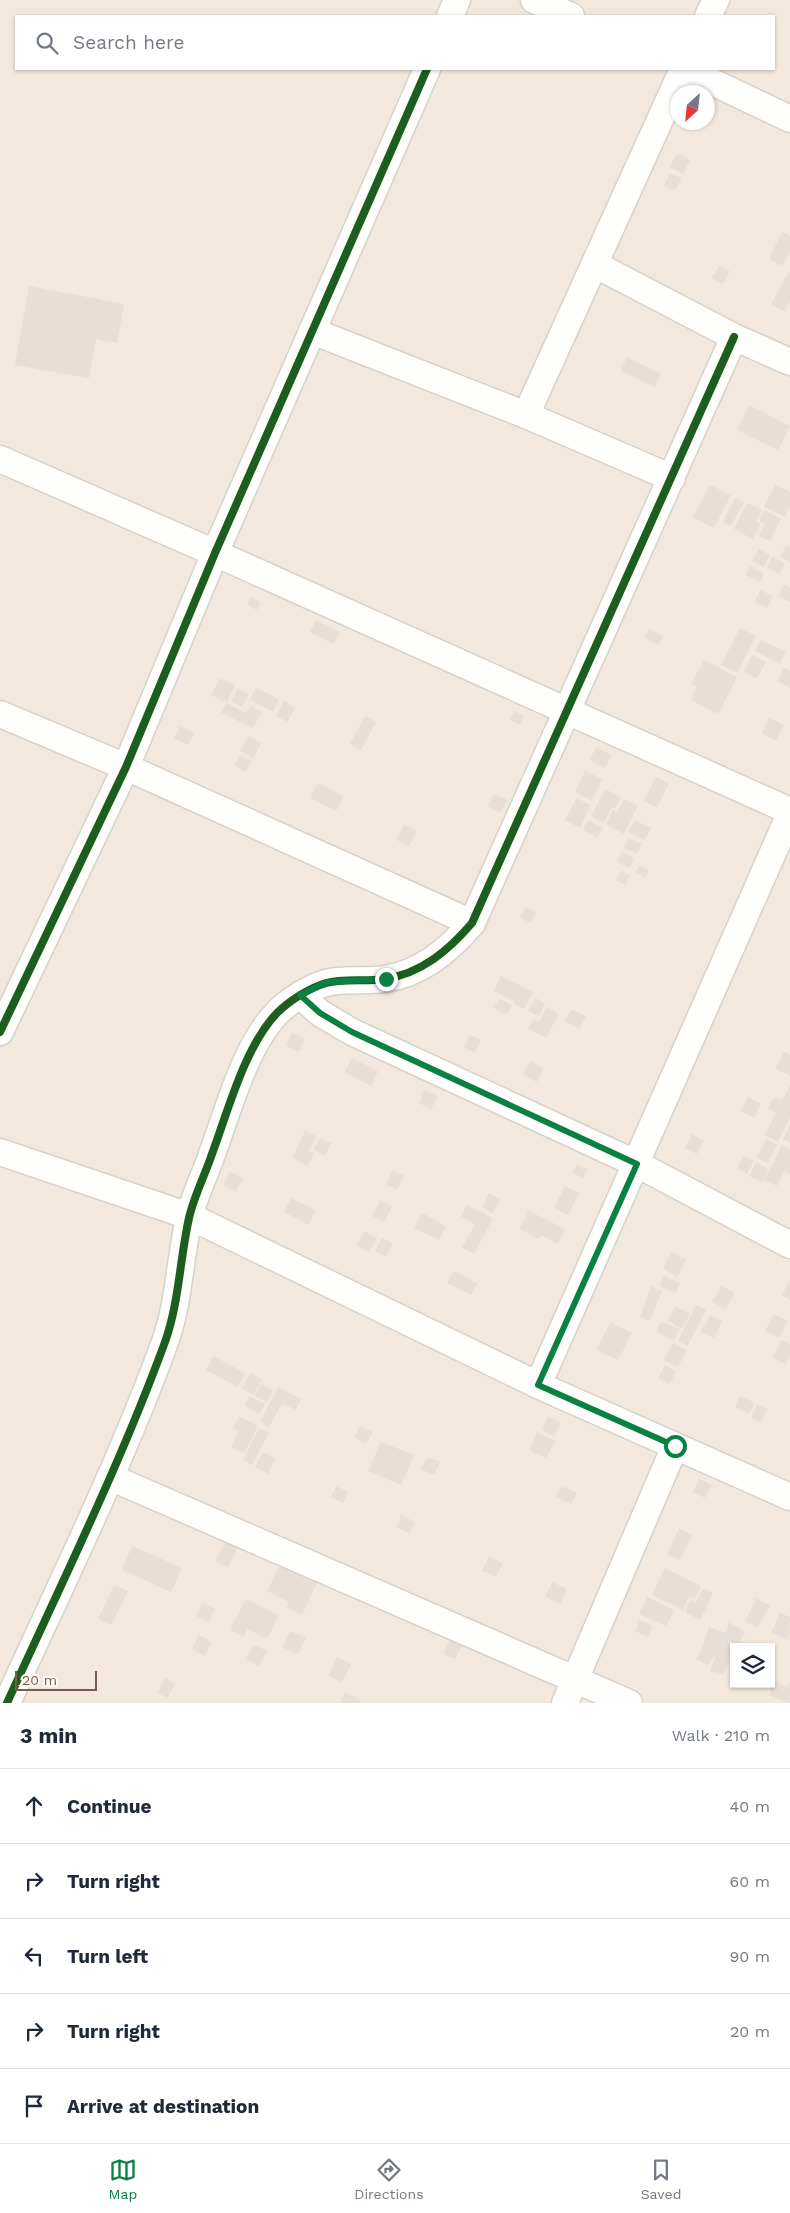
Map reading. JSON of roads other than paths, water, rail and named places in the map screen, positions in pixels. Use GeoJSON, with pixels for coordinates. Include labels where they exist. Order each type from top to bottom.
{"type":"FeatureCollection","features":[{"type":"Feature","properties":{"kind":"street"},"geometry":{"type":"LineString","coordinates":[[450,15],[457,0]]}},
{"type":"Feature","properties":{"kind":"street"},"geometry":{"type":"LineString","coordinates":[[534,0],[569,15]]}},
{"type":"Feature","properties":{"kind":"street"},"geometry":{"type":"LineString","coordinates":[[708,15],[716,0]]}},
{"type":"Feature","properties":{"kind":"street"},"geometry":{"type":"LineString","coordinates":[[0,1032],[126,767],[215,553],[427,70]]}},
{"type":"Feature","properties":{"kind":"street"},"geometry":{"type":"LineString","coordinates":[[526,415],[684,70]]}},
{"type":"Feature","properties":{"kind":"street"},"geometry":{"type":"LineString","coordinates":[[686,70],[790,119]]}},
{"type":"Feature","properties":{"kind":"street"},"geometry":{"type":"LineString","coordinates":[[596,264],[734,337],[790,362]]}},
{"type":"Feature","properties":{"kind":"street"},"geometry":{"type":"LineString","coordinates":[[312,331],[526,415],[672,478]]}},
{"type":"Feature","properties":{"kind":"street"},"geometry":{"type":"LineString","coordinates":[[7,1701],[110,1477],[166,1339],[181,1268],[189,1216],[246,1063],[259,1036],[277,1013],[300,995],[327,982],[386,979],[411,972],[434,960],[455,943],[472,923],[565,711],[672,478],[734,337]]}},
{"type":"Feature","properties":{"kind":"street"},"geometry":{"type":"LineString","coordinates":[[0,459],[215,553],[790,812],[637,1164],[538,1385]]}},
{"type":"Feature","properties":{"kind":"street"},"geometry":{"type":"LineString","coordinates":[[0,714],[126,767],[472,923]]}},
{"type":"Feature","properties":{"kind":"street"},"geometry":{"type":"LineString","coordinates":[[300,995],[320,1013],[352,1032],[637,1164],[790,1245]]}},
{"type":"Feature","properties":{"kind":"street"},"geometry":{"type":"LineString","coordinates":[[0,1152],[189,1216],[538,1385],[790,1497]]}},
{"type":"Feature","properties":{"kind":"street"},"geometry":{"type":"LineString","coordinates":[[565,1703],[675,1446]]}},
{"type":"Feature","properties":{"kind":"street"},"geometry":{"type":"LineString","coordinates":[[110,1477],[629,1703]]}}]}
